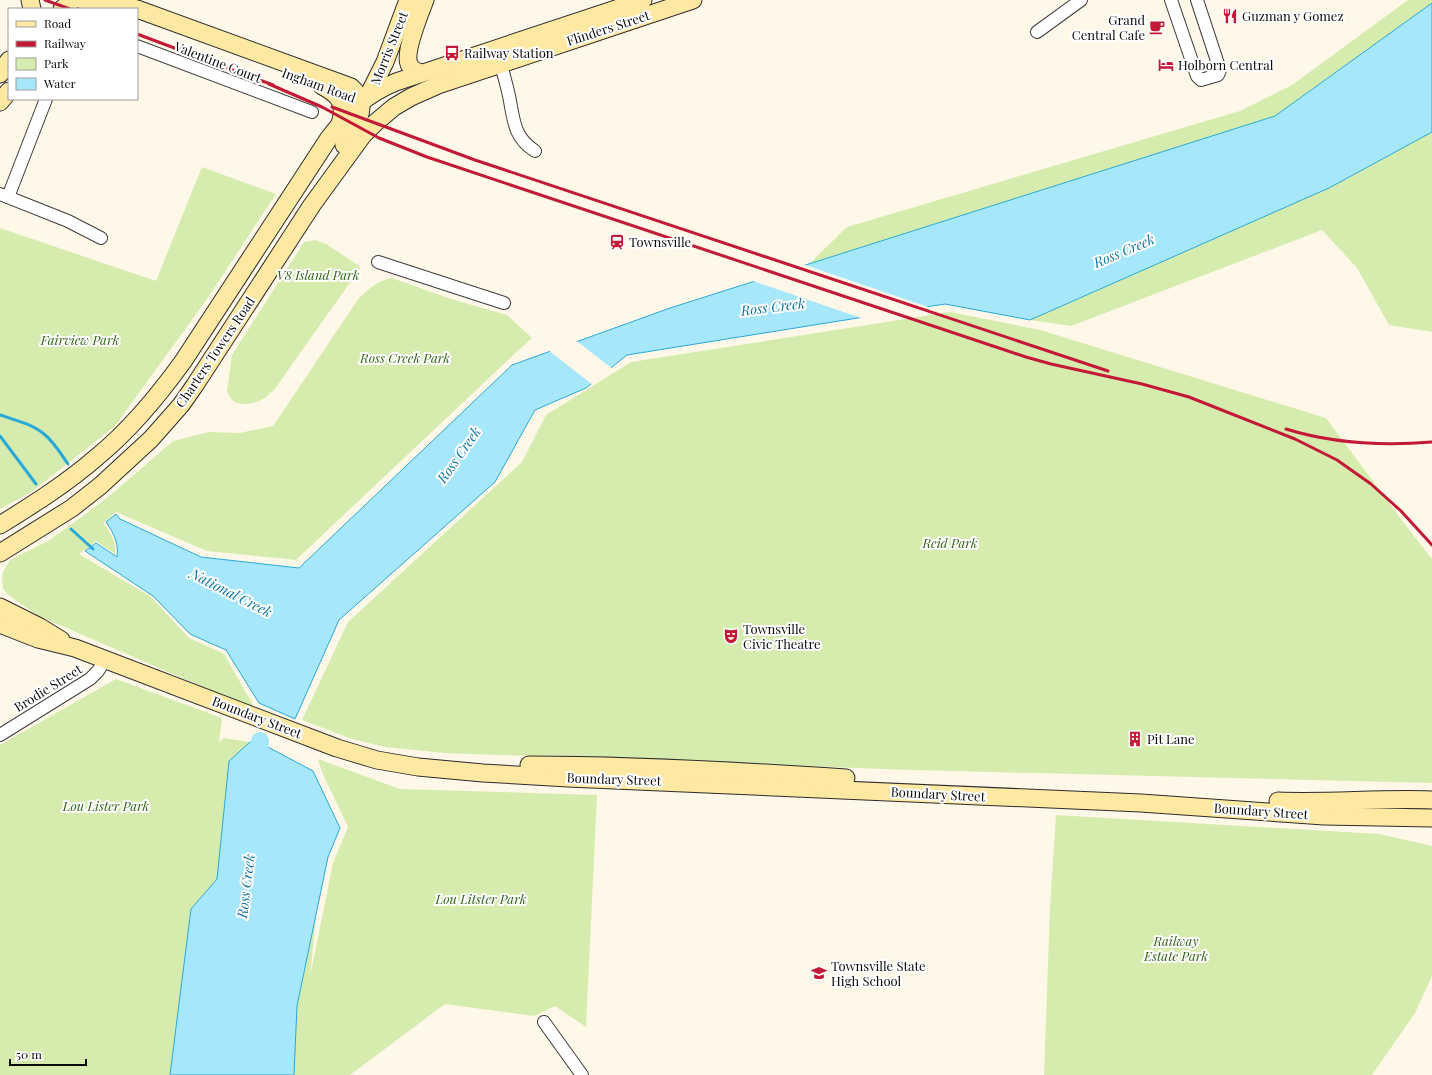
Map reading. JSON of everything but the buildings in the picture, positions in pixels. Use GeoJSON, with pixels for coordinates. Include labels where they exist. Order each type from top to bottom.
{"type":"FeatureCollection","features":[{"type":"Feature","properties":{"kind":"main road"},"geometry":{"type":"LineString","coordinates":[[63,8],[73,0]]}},
{"type":"Feature","properties":{"kind":"main road"},"geometry":{"type":"LineString","coordinates":[[141,13],[144,0]]}},
{"type":"Feature","properties":{"kind":"main road","name":"Morris Street"},"geometry":{"type":"LineString","coordinates":[[365,99],[385,62],[408,0]]}},
{"type":"Feature","properties":{"kind":"main road","name":"Morris Street"},"geometry":{"type":"LineString","coordinates":[[422,73],[410,66],[408,54],[425,0]]}},
{"type":"Feature","properties":{"kind":"main road","name":"Flinders Street"},"geometry":{"type":"LineString","coordinates":[[365,99],[391,84],[643,0]]}},
{"type":"Feature","properties":{"kind":"main road","name":"Flinders Street"},"geometry":{"type":"LineString","coordinates":[[390,110],[426,90],[453,79],[693,0]]}},
{"type":"Feature","properties":{"kind":"main road","name":"Ingham Road"},"geometry":{"type":"LineString","coordinates":[[99,4],[118,8]]}},
{"type":"Feature","properties":{"kind":"main road","name":"Ingham Road"},"geometry":{"type":"LineString","coordinates":[[141,13],[322,86],[365,99]]}},
{"type":"Feature","properties":{"kind":"main road","name":"Ingham Road"},"geometry":{"type":"LineString","coordinates":[[141,13],[351,87],[365,99]]}},
{"type":"Feature","properties":{"kind":"main road"},"geometry":{"type":"LineString","coordinates":[[0,74],[8,62]]}},
{"type":"Feature","properties":{"kind":"main road"},"geometry":{"type":"LineString","coordinates":[[0,77],[8,67]]}},
{"type":"Feature","properties":{"kind":"main road"},"geometry":{"type":"LineString","coordinates":[[312,205],[356,125],[365,99],[367,103],[380,102],[410,91],[453,79]]}},
{"type":"Feature","properties":{"kind":"main road"},"geometry":{"type":"LineString","coordinates":[[322,86],[341,100],[343,111],[340,124]]}},
{"type":"Feature","properties":{"kind":"main road"},"geometry":{"type":"LineString","coordinates":[[0,102],[8,92]]}},
{"type":"Feature","properties":{"kind":"main road","name":"Charters Towers Road"},"geometry":{"type":"LineString","coordinates":[[0,525],[43,498],[97,458],[119,438],[158,395],[184,360],[329,138],[340,124],[365,99]]}},
{"type":"Feature","properties":{"kind":"main road","name":"Charters Towers Road"},"geometry":{"type":"LineString","coordinates":[[0,553],[72,508],[100,486],[151,439],[191,391],[312,205],[362,136],[390,110]]}},
{"type":"Feature","properties":{"kind":"main road","name":"Boundary Street"},"geometry":{"type":"LineString","coordinates":[[1,611],[40,627],[75,648],[105,660],[337,748],[396,764],[483,773],[1141,803],[1324,816],[1432,818]]}},
{"type":"Feature","properties":{"kind":"main road","name":"Boundary Street"},"geometry":{"type":"LineString","coordinates":[[443,769],[483,765],[575,765],[752,772],[1267,801],[1301,802],[1380,799],[1432,800]]}},
{"type":"Feature","properties":{"kind":"street"},"geometry":{"type":"LineString","coordinates":[[1037,32],[1081,0]]}},
{"type":"Feature","properties":{"kind":"street"},"geometry":{"type":"LineString","coordinates":[[1171,0],[1197,76],[1201,80],[1218,74],[1220,70],[1197,0]]}},
{"type":"Feature","properties":{"kind":"street","name":"Valentine Court"},"geometry":{"type":"LineString","coordinates":[[138,46],[312,112]]}},
{"type":"Feature","properties":{"kind":"street"},"geometry":{"type":"LineString","coordinates":[[501,64],[517,131],[523,142],[534,151]]}},
{"type":"Feature","properties":{"kind":"street"},"geometry":{"type":"LineString","coordinates":[[46,100],[3,195],[68,221],[100,238]]}},
{"type":"Feature","properties":{"kind":"street"},"geometry":{"type":"LineString","coordinates":[[378,262],[504,303]]}},
{"type":"Feature","properties":{"kind":"street","name":"Brodie Street"},"geometry":{"type":"LineString","coordinates":[[0,735],[90,679],[98,671],[105,660]]}},
{"type":"Feature","properties":{"kind":"street"},"geometry":{"type":"LineString","coordinates":[[544,1022],[582,1075]]}},
{"type":"Feature","properties":{"kind":"green space"},"geometry":{"type":"Polygon","coordinates":[[[1408,0],[1432,0],[1432,3],[1275,116],[809,264],[847,227],[1240,111],[1292,85],[1408,0]]]}},
{"type":"Feature","properties":{"kind":"green space"},"geometry":{"type":"Polygon","coordinates":[[[1432,132],[1432,332],[1389,325],[1357,268],[1322,230],[1071,326],[1030,320],[1329,188],[1432,132]]]}},
{"type":"Feature","properties":{"kind":"green space","name":"Fairview Park"},"geometry":{"type":"Polygon","coordinates":[[[202,167],[276,194],[207,299],[115,426],[33,491],[0,509],[0,228],[156,281],[202,167]]]}},
{"type":"Feature","properties":{"kind":"green space","name":"V8 Island Park"},"geometry":{"type":"Polygon","coordinates":[[[315,240],[326,244],[361,267],[274,390],[265,398],[256,402],[241,404],[232,400],[227,391],[232,355],[304,242],[315,240]]]}},
{"type":"Feature","properties":{"kind":"green space","name":"Ross Creek Park"},"geometry":{"type":"Polygon","coordinates":[[[392,278],[451,299],[507,315],[532,338],[296,560],[207,551],[116,512],[103,523],[114,541],[115,554],[96,541],[79,554],[151,597],[189,638],[224,654],[256,710],[39,616],[6,593],[3,588],[2,578],[3,572],[10,560],[48,541],[91,510],[173,441],[209,432],[240,433],[273,426],[359,298],[378,283],[392,278]]]}},
{"type":"Feature","properties":{"kind":"green space","name":"Reid Park"},"geometry":{"type":"Polygon","coordinates":[[[950,312],[1040,330],[1326,418],[1432,559],[1432,783],[911,770],[444,753],[385,747],[352,739],[302,720],[348,622],[522,462],[546,415],[631,362],[950,312]]]}},
{"type":"Feature","properties":{"kind":"green space","name":"Lou Lister Park"},"geometry":{"type":"Polygon","coordinates":[[[116,679],[222,718],[219,742],[224,738],[250,742],[229,761],[217,879],[191,909],[170,1075],[0,1075],[0,745],[116,679]]]}},
{"type":"Feature","properties":{"kind":"green space","name":"Lou Litster Park"},"geometry":{"type":"Polygon","coordinates":[[[318,759],[400,789],[597,795],[586,1027],[555,1006],[534,1016],[445,1004],[350,1075],[294,1075],[297,1006],[316,917],[310,977],[333,863],[348,827],[322,772],[318,759]]]}},
{"type":"Feature","properties":{"kind":"green space","name":"Railway Estate Park"},"geometry":{"type":"Polygon","coordinates":[[[1056,815],[1379,834],[1432,846],[1432,976],[1415,1013],[1372,1075],[1044,1075],[1050,907],[1056,815]]]}},
{"type":"Feature","properties":{"kind":"water"},"geometry":{"type":"Polygon","coordinates":[[[1432,3],[1432,132],[1329,188],[1030,320],[945,304],[627,355],[586,388],[535,410],[495,482],[339,620],[295,719],[259,703],[226,650],[190,634],[153,596],[85,551],[96,543],[117,557],[115,539],[106,522],[116,514],[120,519],[201,557],[299,568],[512,365],[670,308],[1275,116],[1432,3]]]}},
{"type":"Feature","properties":{"kind":"water"},"geometry":{"type":"Polygon","coordinates":[[[250,742],[266,746],[313,771],[340,828],[328,857],[297,1006],[294,1075],[170,1075],[191,909],[217,879],[229,761],[250,742]]]}},
{"type":"Feature","properties":{"kind":"pier"},"geometry":{"type":"Polygon","coordinates":[[[802,264],[931,308],[864,319],[750,280],[802,264]]]}},
{"type":"Feature","properties":{"kind":"pier"},"geometry":{"type":"Polygon","coordinates":[[[575,340],[613,369],[593,385],[548,350],[575,340]]]}},
{"type":"Feature","properties":{"kind":"waterway","name":"National Creek"},"geometry":{"type":"LineString","coordinates":[[0,415],[23,423],[44,434],[57,448],[68,464]]}},
{"type":"Feature","properties":{"kind":"waterway"},"geometry":{"type":"LineString","coordinates":[[0,436],[36,484]]}},
{"type":"Feature","properties":{"kind":"waterway"},"geometry":{"type":"LineString","coordinates":[[71,529],[93,549]]}},
{"type":"Feature","properties":{"kind":"waterway","name":"Ross Creek"},"geometry":{"type":"LineString","coordinates":[[257,768],[260,741]]}},
{"type":"Feature","properties":{"kind":"railway"},"geometry":{"type":"LineString","coordinates":[[45,0],[67,8]]}},
{"type":"Feature","properties":{"kind":"railway"},"geometry":{"type":"LineString","coordinates":[[138,34],[273,85]]}},
{"type":"Feature","properties":{"kind":"railway"},"geometry":{"type":"LineString","coordinates":[[269,84],[322,107],[379,138],[427,157],[1026,357],[1142,384],[1189,397],[1295,439],[1337,460],[1371,484],[1401,511],[1432,545]]}},
{"type":"Feature","properties":{"kind":"railway"},"geometry":{"type":"LineString","coordinates":[[332,107],[475,160],[1108,371]]}},
{"type":"Feature","properties":{"kind":"railway"},"geometry":{"type":"LineString","coordinates":[[1286,429],[1322,438],[1358,443],[1395,444],[1432,442]]}},
{"type":"Feature","properties":{"kind":"place","name":"Guzman y Gomez"},"geometry":{"type":"Point","coordinates":[1230,16]}},
{"type":"Feature","properties":{"kind":"place","name":"Grand Central Cafe"},"geometry":{"type":"Point","coordinates":[1157,27]}},
{"type":"Feature","properties":{"kind":"place","name":"Railway Station"},"geometry":{"type":"Point","coordinates":[452,53]}},
{"type":"Feature","properties":{"kind":"place","name":"Holborn Central"},"geometry":{"type":"Point","coordinates":[1166,65]}},
{"type":"Feature","properties":{"kind":"place","name":"Townsville"},"geometry":{"type":"Point","coordinates":[617,242]}},
{"type":"Feature","properties":{"kind":"place","name":"Townsville Civic Theatre"},"geometry":{"type":"Point","coordinates":[731,636]}},
{"type":"Feature","properties":{"kind":"place","name":"Pit Lane"},"geometry":{"type":"Point","coordinates":[1135,739]}},
{"type":"Feature","properties":{"kind":"place","name":"Townsville State High School"},"geometry":{"type":"Point","coordinates":[819,973]}}]}
